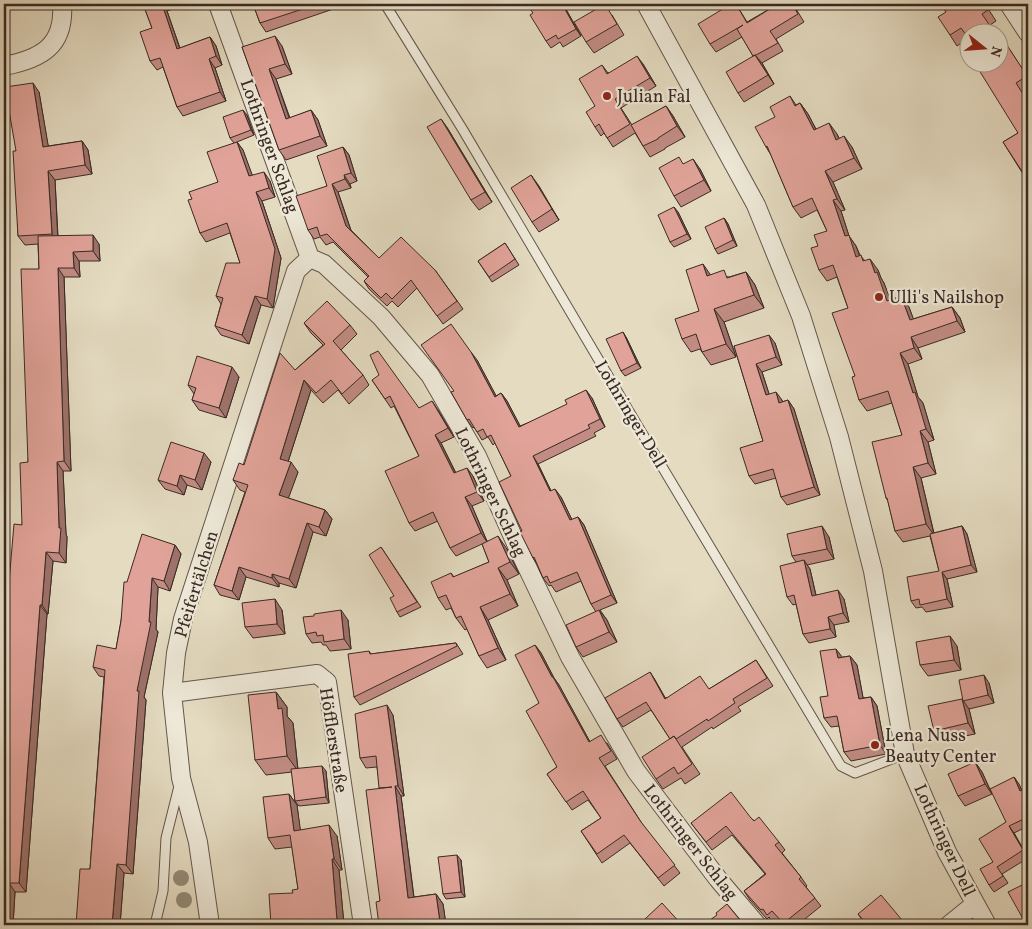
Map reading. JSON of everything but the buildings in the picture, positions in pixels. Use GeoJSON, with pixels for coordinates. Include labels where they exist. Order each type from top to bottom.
{"type":"FeatureCollection","features":[{"type":"Feature","properties":{"kind":"street"},"geometry":{"type":"LineString","coordinates":[[4,66],[22,63],[45,52],[58,36],[63,16],[62,4]]}},
{"type":"Feature","properties":{"kind":"street","name":"Lothringer Schlag"},"geometry":{"type":"LineString","coordinates":[[218,4],[310,258],[324,264],[381,317],[430,375],[477,456],[570,657],[636,771],[718,879],[757,925]]}},
{"type":"Feature","properties":{"kind":"street","name":"Lothringer Dell"},"geometry":{"type":"LineString","coordinates":[[646,4],[756,205],[801,316],[839,438],[873,571],[906,754],[947,852],[987,925]]}},
{"type":"Feature","properties":{"kind":"street"},"geometry":{"type":"LineString","coordinates":[[1009,4],[1028,33]]}},
{"type":"Feature","properties":{"kind":"street","name":"Pfeifertälchen"},"geometry":{"type":"LineString","coordinates":[[210,925],[198,842],[181,778],[172,693],[176,653],[186,610],[296,271],[310,258]]}},
{"type":"Feature","properties":{"kind":"street","name":"Höfflerstraße"},"geometry":{"type":"LineString","coordinates":[[172,693],[317,674],[327,682],[362,925]]}},
{"type":"Feature","properties":{"kind":"street"},"geometry":{"type":"LineString","coordinates":[[949,925],[975,904]]}},
{"type":"Feature","properties":{"kind":"lane","name":"Lothringer Dell"},"geometry":{"type":"LineString","coordinates":[[385,4],[463,130],[841,766],[855,773],[906,754]]}},
{"type":"Feature","properties":{"kind":"lane"},"geometry":{"type":"LineString","coordinates":[[155,925],[163,891],[166,838],[181,778]]}},
{"type":"Feature","properties":{"kind":"place","name":"Julian Fal"},"geometry":{"type":"Point","coordinates":[607,96]}},
{"type":"Feature","properties":{"kind":"place","name":"Ulli's Nailshop"},"geometry":{"type":"Point","coordinates":[879,297]}},
{"type":"Feature","properties":{"kind":"place","name":"Lena Nuss Beauty Center"},"geometry":{"type":"Point","coordinates":[875,745]}}]}
